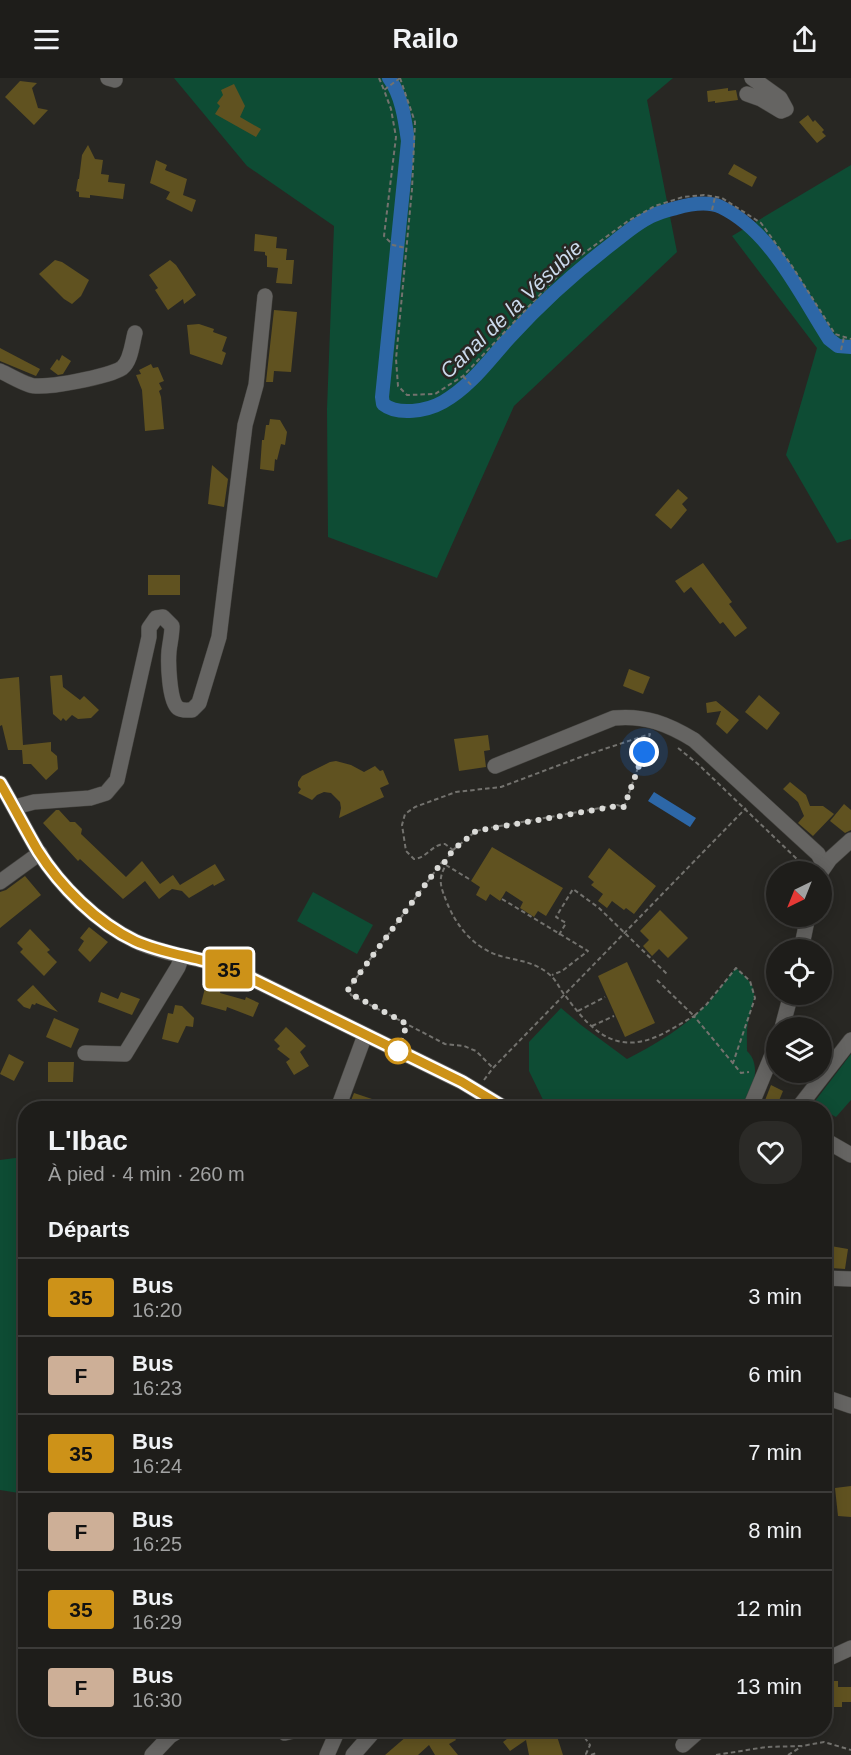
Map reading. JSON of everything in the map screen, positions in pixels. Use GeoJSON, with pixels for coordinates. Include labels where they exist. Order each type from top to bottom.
{"type":"FeatureCollection","features":[{"type":"Feature","properties":{"kind":"street"},"geometry":{"type":"LineString","coordinates":[[747,94],[781,111],[786,109],[780,98],[752,78]]}},
{"type":"Feature","properties":{"kind":"street"},"geometry":{"type":"LineString","coordinates":[[15,807],[34,802],[90,798],[106,793],[112,788],[117,780],[149,637],[149,628],[156,618],[163,617],[172,626],[169,650],[172,699],[176,707],[192,710],[199,703],[219,637],[245,425],[256,385],[265,296]]}},
{"type":"Feature","properties":{"kind":"street"},"geometry":{"type":"LineString","coordinates":[[0,370],[29,386],[39,387],[52,387],[103,374],[121,368],[128,360],[135,333]]}},
{"type":"Feature","properties":{"kind":"street"},"geometry":{"type":"LineString","coordinates":[[495,766],[614,718],[633,716],[656,721],[694,740],[818,854],[820,861]]}},
{"type":"Feature","properties":{"kind":"street"},"geometry":{"type":"LineString","coordinates":[[0,783],[40,853],[69,889],[92,912],[111,926],[134,940],[234,971],[476,1089],[494,1101]]}},
{"type":"Feature","properties":{"kind":"street"},"geometry":{"type":"LineString","coordinates":[[829,861],[851,840]]}},
{"type":"Feature","properties":{"kind":"street"},"geometry":{"type":"LineString","coordinates":[[0,882],[40,853]]}},
{"type":"Feature","properties":{"kind":"street"},"geometry":{"type":"LineString","coordinates":[[85,1053],[125,1054],[178,967],[182,956]]}},
{"type":"Feature","properties":{"kind":"street"},"geometry":{"type":"LineString","coordinates":[[341,1101],[365,1035]]}},
{"type":"Feature","properties":{"kind":"street"},"geometry":{"type":"LineString","coordinates":[[803,1101],[851,1040]]}},
{"type":"Feature","properties":{"kind":"street"},"geometry":{"type":"LineString","coordinates":[[753,1101],[766,1069]]}},
{"type":"Feature","properties":{"kind":"street"},"geometry":{"type":"LineString","coordinates":[[832,1144],[851,1155]]}},
{"type":"Feature","properties":{"kind":"street"},"geometry":{"type":"LineString","coordinates":[[832,1278],[851,1279]]}},
{"type":"Feature","properties":{"kind":"street"},"geometry":{"type":"LineString","coordinates":[[832,1399],[851,1406]]}},
{"type":"Feature","properties":{"kind":"street"},"geometry":{"type":"LineString","coordinates":[[832,1657],[851,1648]]}},
{"type":"Feature","properties":{"kind":"street"},"geometry":{"type":"LineString","coordinates":[[152,1755],[169,1737]]}},
{"type":"Feature","properties":{"kind":"street"},"geometry":{"type":"LineString","coordinates":[[327,1755],[335,1737]]}},
{"type":"Feature","properties":{"kind":"street"},"geometry":{"type":"LineString","coordinates":[[353,1755],[369,1737]]}},
{"type":"Feature","properties":{"kind":"street"},"geometry":{"type":"LineString","coordinates":[[683,1745],[692,1737]]}},
{"type":"Feature","properties":{"kind":"path"},"geometry":{"type":"LineString","coordinates":[[379,78],[391,109],[396,137],[384,236],[393,245],[406,248]]}},
{"type":"Feature","properties":{"kind":"path"},"geometry":{"type":"LineString","coordinates":[[384,90],[400,78],[415,122],[412,189],[396,359],[398,386],[407,395],[435,394],[464,377],[569,264],[628,221],[655,206],[683,197],[704,195],[722,198],[761,223],[792,266],[835,334],[844,339],[851,339]]}},
{"type":"Feature","properties":{"kind":"path"},"geometry":{"type":"LineString","coordinates":[[712,210],[715,197]]}},
{"type":"Feature","properties":{"kind":"path"},"geometry":{"type":"LineString","coordinates":[[841,350],[844,339]]}},
{"type":"Feature","properties":{"kind":"path"},"geometry":{"type":"LineString","coordinates":[[464,377],[472,386]]}},
{"type":"Feature","properties":{"kind":"path"},"geometry":{"type":"LineString","coordinates":[[453,850],[445,844],[440,844],[433,847],[422,858],[414,859],[406,851],[402,825],[405,814],[415,807],[456,792],[501,787],[586,755],[651,734],[624,807],[617,806],[476,831],[453,850],[440,880],[452,914],[460,928],[483,948],[497,955],[525,961],[550,975],[591,1026],[620,1042],[636,1043],[656,1038],[694,1016],[736,968],[750,981],[755,998],[733,1064]]}},
{"type":"Feature","properties":{"kind":"path"},"geometry":{"type":"LineString","coordinates":[[672,743],[698,764],[799,861]]}},
{"type":"Feature","properties":{"kind":"path"},"geometry":{"type":"LineString","coordinates":[[476,1089],[493,1068],[744,810]]}},
{"type":"Feature","properties":{"kind":"path"},"geometry":{"type":"LineString","coordinates":[[469,879],[442,862],[348,989],[351,994],[445,1044],[464,1046],[476,1051],[493,1068]]}},
{"type":"Feature","properties":{"kind":"path"},"geometry":{"type":"LineString","coordinates":[[559,935],[566,923],[556,916],[573,889],[599,908],[668,975]]}},
{"type":"Feature","properties":{"kind":"path"},"geometry":{"type":"LineString","coordinates":[[502,899],[588,951],[562,971],[550,975]]}},
{"type":"Feature","properties":{"kind":"path"},"geometry":{"type":"LineString","coordinates":[[657,980],[694,1016],[741,1072],[749,1072],[754,1065]]}},
{"type":"Feature","properties":{"kind":"path"},"geometry":{"type":"LineString","coordinates":[[578,1011],[605,997]]}},
{"type":"Feature","properties":{"kind":"path"},"geometry":{"type":"LineString","coordinates":[[591,1026],[614,1016]]}},
{"type":"Feature","properties":{"kind":"path"},"geometry":{"type":"LineString","coordinates":[[585,1737],[590,1745],[586,1754],[592,1755]]}},
{"type":"Feature","properties":{"kind":"path"},"geometry":{"type":"LineString","coordinates":[[716,1755],[766,1747],[802,1746],[824,1742],[851,1750]]}},
{"type":"Feature","properties":{"kind":"path"},"geometry":{"type":"LineString","coordinates":[[788,1755],[802,1746]]}},
{"type":"Feature","properties":{"kind":"green space"},"geometry":{"type":"Polygon","coordinates":[[[174,78],[673,78],[647,100],[677,252],[514,406],[437,578],[328,537],[327,409],[334,226],[247,166],[174,78]]]}},
{"type":"Feature","properties":{"kind":"green space"},"geometry":{"type":"Polygon","coordinates":[[[851,165],[851,539],[837,543],[786,455],[817,348],[732,236],[851,165]]]}},
{"type":"Feature","properties":{"kind":"green space"},"geometry":{"type":"Polygon","coordinates":[[[313,892],[373,925],[357,954],[297,921],[313,892]]]}},
{"type":"Feature","properties":{"kind":"green space"},"geometry":{"type":"Polygon","coordinates":[[[736,968],[749,981],[754,990],[747,1026],[747,1051],[752,1057],[755,1071],[748,1101],[544,1101],[529,1071],[529,1042],[561,1008],[627,1059],[679,1028],[710,1001],[736,968]]]}},
{"type":"Feature","properties":{"kind":"green space"},"geometry":{"type":"Polygon","coordinates":[[[851,1054],[851,1100],[836,1117],[832,1115],[832,1101],[815,1101],[829,1083],[832,1083],[832,1079],[851,1054]]]}},
{"type":"Feature","properties":{"kind":"green space"},"geometry":{"type":"Polygon","coordinates":[[[18,1158],[18,1493],[0,1490],[0,1160],[18,1158]]]}},
{"type":"Feature","properties":{"kind":"water"},"geometry":{"type":"Polygon","coordinates":[[[654,792],[696,818],[690,827],[648,801],[654,792]]]}},
{"type":"Feature","properties":{"kind":"building"},"geometry":{"type":"Polygon","coordinates":[[[20,81],[37,83],[32,88],[38,108],[48,110],[34,125],[5,97],[20,81]]]}},
{"type":"Feature","properties":{"kind":"building"},"geometry":{"type":"Polygon","coordinates":[[[234,84],[245,106],[240,117],[261,129],[256,137],[215,114],[220,106],[217,103],[223,95],[221,90],[234,84]]]}},
{"type":"Feature","properties":{"kind":"building"},"geometry":{"type":"Polygon","coordinates":[[[728,88],[728,91],[736,90],[738,100],[708,102],[707,91],[728,88]]]}},
{"type":"Feature","properties":{"kind":"building"},"geometry":{"type":"Polygon","coordinates":[[[808,115],[824,130],[822,132],[826,136],[817,143],[799,122],[808,115]]]}},
{"type":"Feature","properties":{"kind":"building"},"geometry":{"type":"Polygon","coordinates":[[[88,145],[95,159],[103,160],[101,174],[109,175],[108,182],[125,184],[123,199],[90,195],[90,198],[79,197],[79,192],[76,191],[82,155],[88,145]]]}},
{"type":"Feature","properties":{"kind":"building"},"geometry":{"type":"Polygon","coordinates":[[[156,160],[167,165],[165,170],[187,179],[183,195],[196,200],[192,212],[166,199],[170,192],[150,183],[156,160]]]}},
{"type":"Feature","properties":{"kind":"building"},"geometry":{"type":"Polygon","coordinates":[[[734,164],[757,177],[752,187],[728,174],[734,164]]]}},
{"type":"Feature","properties":{"kind":"building"},"geometry":{"type":"Polygon","coordinates":[[[255,234],[277,237],[276,248],[287,249],[286,260],[294,260],[292,284],[276,283],[278,268],[267,267],[265,252],[254,251],[255,234]]]}},
{"type":"Feature","properties":{"kind":"building"},"geometry":{"type":"Polygon","coordinates":[[[55,260],[62,262],[89,280],[81,296],[72,304],[39,274],[55,260]]]}},
{"type":"Feature","properties":{"kind":"building"},"geometry":{"type":"Polygon","coordinates":[[[170,260],[176,265],[196,295],[184,304],[183,299],[168,310],[155,290],[158,288],[149,275],[170,260]]]}},
{"type":"Feature","properties":{"kind":"building"},"geometry":{"type":"Polygon","coordinates":[[[274,310],[297,312],[291,372],[274,371],[273,382],[266,382],[274,310]]]}},
{"type":"Feature","properties":{"kind":"building"},"geometry":{"type":"Polygon","coordinates":[[[199,324],[227,337],[222,351],[226,353],[222,365],[190,354],[187,325],[199,324]]]}},
{"type":"Feature","properties":{"kind":"building"},"geometry":{"type":"Polygon","coordinates":[[[0,348],[40,369],[36,376],[0,361],[0,348]]]}},
{"type":"Feature","properties":{"kind":"building"},"geometry":{"type":"Polygon","coordinates":[[[62,355],[71,361],[63,374],[58,375],[50,369],[62,355]]]}},
{"type":"Feature","properties":{"kind":"building"},"geometry":{"type":"Polygon","coordinates":[[[151,364],[153,368],[158,367],[164,381],[159,383],[162,389],[159,391],[164,429],[145,431],[142,390],[136,375],[141,374],[139,370],[151,364]]]}},
{"type":"Feature","properties":{"kind":"building"},"geometry":{"type":"Polygon","coordinates":[[[270,419],[280,420],[287,432],[285,445],[281,444],[277,460],[275,459],[274,471],[260,469],[262,440],[264,440],[266,425],[269,425],[270,419]]]}},
{"type":"Feature","properties":{"kind":"building"},"geometry":{"type":"Polygon","coordinates":[[[212,465],[228,479],[224,507],[208,504],[212,465]]]}},
{"type":"Feature","properties":{"kind":"building"},"geometry":{"type":"Polygon","coordinates":[[[678,489],[688,498],[682,504],[687,510],[671,529],[655,515],[678,489]]]}},
{"type":"Feature","properties":{"kind":"building"},"geometry":{"type":"Polygon","coordinates":[[[703,563],[732,602],[729,604],[747,628],[735,637],[723,622],[720,624],[691,587],[684,593],[675,581],[703,563]]]}},
{"type":"Feature","properties":{"kind":"building"},"geometry":{"type":"Polygon","coordinates":[[[148,575],[180,575],[180,595],[148,595],[148,575]]]}},
{"type":"Feature","properties":{"kind":"building"},"geometry":{"type":"Polygon","coordinates":[[[629,669],[650,677],[643,694],[623,686],[629,669]]]}},
{"type":"Feature","properties":{"kind":"building"},"geometry":{"type":"Polygon","coordinates":[[[62,675],[63,687],[80,700],[84,696],[99,710],[91,718],[78,719],[72,715],[66,721],[63,718],[61,721],[53,714],[50,676],[62,675]]]}},
{"type":"Feature","properties":{"kind":"building"},"geometry":{"type":"Polygon","coordinates":[[[19,677],[23,745],[51,742],[51,751],[57,756],[58,769],[46,780],[31,764],[23,764],[22,750],[8,750],[2,725],[0,726],[0,679],[19,677]]]}},
{"type":"Feature","properties":{"kind":"building"},"geometry":{"type":"Polygon","coordinates":[[[759,695],[780,713],[767,730],[745,712],[759,695]]]}},
{"type":"Feature","properties":{"kind":"building"},"geometry":{"type":"Polygon","coordinates":[[[716,701],[739,720],[727,734],[716,724],[721,711],[707,713],[706,703],[716,701]]]}},
{"type":"Feature","properties":{"kind":"building"},"geometry":{"type":"Polygon","coordinates":[[[488,735],[490,750],[484,751],[486,767],[459,771],[454,739],[488,735]]]}},
{"type":"Feature","properties":{"kind":"building"},"geometry":{"type":"Polygon","coordinates":[[[336,761],[364,772],[375,766],[380,771],[383,770],[389,784],[380,788],[384,797],[339,818],[340,802],[331,793],[324,792],[312,800],[298,793],[301,789],[298,782],[302,776],[336,761]]]}},
{"type":"Feature","properties":{"kind":"building"},"geometry":{"type":"Polygon","coordinates":[[[790,782],[806,795],[810,806],[823,806],[834,814],[813,836],[798,823],[804,816],[798,802],[783,789],[790,782]]]}},
{"type":"Feature","properties":{"kind":"building"},"geometry":{"type":"Polygon","coordinates":[[[844,804],[851,810],[851,830],[845,833],[830,821],[844,804]]]}},
{"type":"Feature","properties":{"kind":"building"},"geometry":{"type":"Polygon","coordinates":[[[56,810],[59,810],[70,822],[75,822],[82,829],[81,834],[126,877],[142,861],[160,884],[173,875],[180,885],[215,864],[225,880],[189,898],[182,891],[172,889],[159,899],[145,881],[123,899],[80,859],[78,861],[43,823],[56,810]]]}},
{"type":"Feature","properties":{"kind":"building"},"geometry":{"type":"Polygon","coordinates":[[[492,847],[563,888],[546,916],[538,911],[534,917],[520,908],[523,902],[506,891],[500,901],[490,894],[486,901],[476,895],[480,887],[471,881],[492,847]]]}},
{"type":"Feature","properties":{"kind":"building"},"geometry":{"type":"Polygon","coordinates":[[[609,848],[656,886],[634,914],[612,901],[607,908],[598,901],[603,894],[591,885],[594,882],[588,877],[609,848]]]}},
{"type":"Feature","properties":{"kind":"building"},"geometry":{"type":"Polygon","coordinates":[[[25,876],[41,895],[0,928],[0,892],[25,876]]]}},
{"type":"Feature","properties":{"kind":"building"},"geometry":{"type":"Polygon","coordinates":[[[660,910],[688,938],[668,958],[659,949],[652,956],[643,946],[649,940],[640,931],[660,910]]]}},
{"type":"Feature","properties":{"kind":"building"},"geometry":{"type":"Polygon","coordinates":[[[89,927],[108,942],[90,962],[78,950],[84,941],[80,938],[89,927]]]}},
{"type":"Feature","properties":{"kind":"building"},"geometry":{"type":"Polygon","coordinates":[[[30,929],[50,950],[47,952],[57,962],[44,976],[20,952],[23,949],[17,943],[30,929]]]}},
{"type":"Feature","properties":{"kind":"building"},"geometry":{"type":"Polygon","coordinates":[[[627,962],[655,1023],[625,1037],[598,976],[627,962]]]}},
{"type":"Feature","properties":{"kind":"building"},"geometry":{"type":"Polygon","coordinates":[[[206,984],[221,989],[220,993],[245,1000],[246,997],[259,1003],[253,1017],[227,1007],[226,1011],[201,1004],[206,984]]]}},
{"type":"Feature","properties":{"kind":"building"},"geometry":{"type":"Polygon","coordinates":[[[33,985],[58,1012],[36,1003],[32,1004],[30,1009],[17,1000],[33,985]]]}},
{"type":"Feature","properties":{"kind":"building"},"geometry":{"type":"Polygon","coordinates":[[[101,992],[118,999],[121,992],[140,999],[132,1015],[98,1002],[101,992]]]}},
{"type":"Feature","properties":{"kind":"building"},"geometry":{"type":"Polygon","coordinates":[[[175,1005],[182,1006],[194,1018],[193,1027],[186,1026],[178,1043],[162,1039],[168,1013],[173,1014],[175,1005]]]}},
{"type":"Feature","properties":{"kind":"building"},"geometry":{"type":"Polygon","coordinates":[[[54,1018],[79,1029],[71,1048],[46,1037],[54,1018]]]}},
{"type":"Feature","properties":{"kind":"building"},"geometry":{"type":"Polygon","coordinates":[[[286,1027],[306,1046],[300,1052],[309,1066],[294,1075],[286,1062],[290,1059],[277,1049],[280,1046],[274,1040],[286,1027]]]}},
{"type":"Feature","properties":{"kind":"building"},"geometry":{"type":"Polygon","coordinates":[[[9,1054],[24,1062],[14,1081],[0,1074],[9,1054]]]}},
{"type":"Feature","properties":{"kind":"building"},"geometry":{"type":"Polygon","coordinates":[[[48,1062],[74,1062],[73,1082],[48,1082],[48,1062]]]}},
{"type":"Feature","properties":{"kind":"building"},"geometry":{"type":"Polygon","coordinates":[[[771,1085],[783,1091],[779,1101],[765,1101],[771,1085]]]}},
{"type":"Feature","properties":{"kind":"building"},"geometry":{"type":"Polygon","coordinates":[[[354,1093],[372,1099],[371,1101],[351,1101],[354,1093]]]}},
{"type":"Feature","properties":{"kind":"building"},"geometry":{"type":"Polygon","coordinates":[[[832,1246],[848,1249],[845,1269],[832,1268],[832,1246]]]}},
{"type":"Feature","properties":{"kind":"building"},"geometry":{"type":"Polygon","coordinates":[[[851,1486],[851,1517],[838,1516],[835,1488],[851,1486]]]}},
{"type":"Feature","properties":{"kind":"building"},"geometry":{"type":"Polygon","coordinates":[[[832,1681],[838,1681],[838,1687],[851,1687],[851,1702],[842,1702],[842,1707],[832,1707],[832,1681]]]}},
{"type":"Feature","properties":{"kind":"building"},"geometry":{"type":"Polygon","coordinates":[[[406,1737],[424,1737],[425,1739],[454,1737],[456,1740],[449,1744],[458,1755],[435,1755],[429,1745],[418,1755],[385,1755],[406,1737]]]}},
{"type":"Feature","properties":{"kind":"building"},"geometry":{"type":"Polygon","coordinates":[[[509,1737],[557,1737],[563,1755],[529,1755],[526,1740],[510,1751],[503,1742],[509,1737]]]}},
{"type":"Feature","properties":{"kind":"waterway","name":"Canal de la Vésubie"},"geometry":{"type":"LineString","coordinates":[[389,78],[400,100],[408,141],[382,397],[383,404],[389,408],[404,411],[421,410],[453,396],[479,373],[546,300],[599,254],[648,218],[693,204],[710,204],[721,207],[755,231],[783,265],[829,339],[838,346],[851,347]]}},
{"type":"Feature","properties":{"kind":"bus line","name":"35"},"geometry":{"type":"LineString","coordinates":[[0,783],[54,873],[92,912],[111,926],[152,948],[225,967],[252,979],[476,1089],[494,1101]]}},
{"type":"Feature","properties":{"kind":"route"},"geometry":{"type":"LineString","coordinates":[[398,1051],[407,1024],[351,994],[348,989],[442,862],[444,863],[453,850],[476,831],[617,806],[624,807],[644,752]]}}]}
